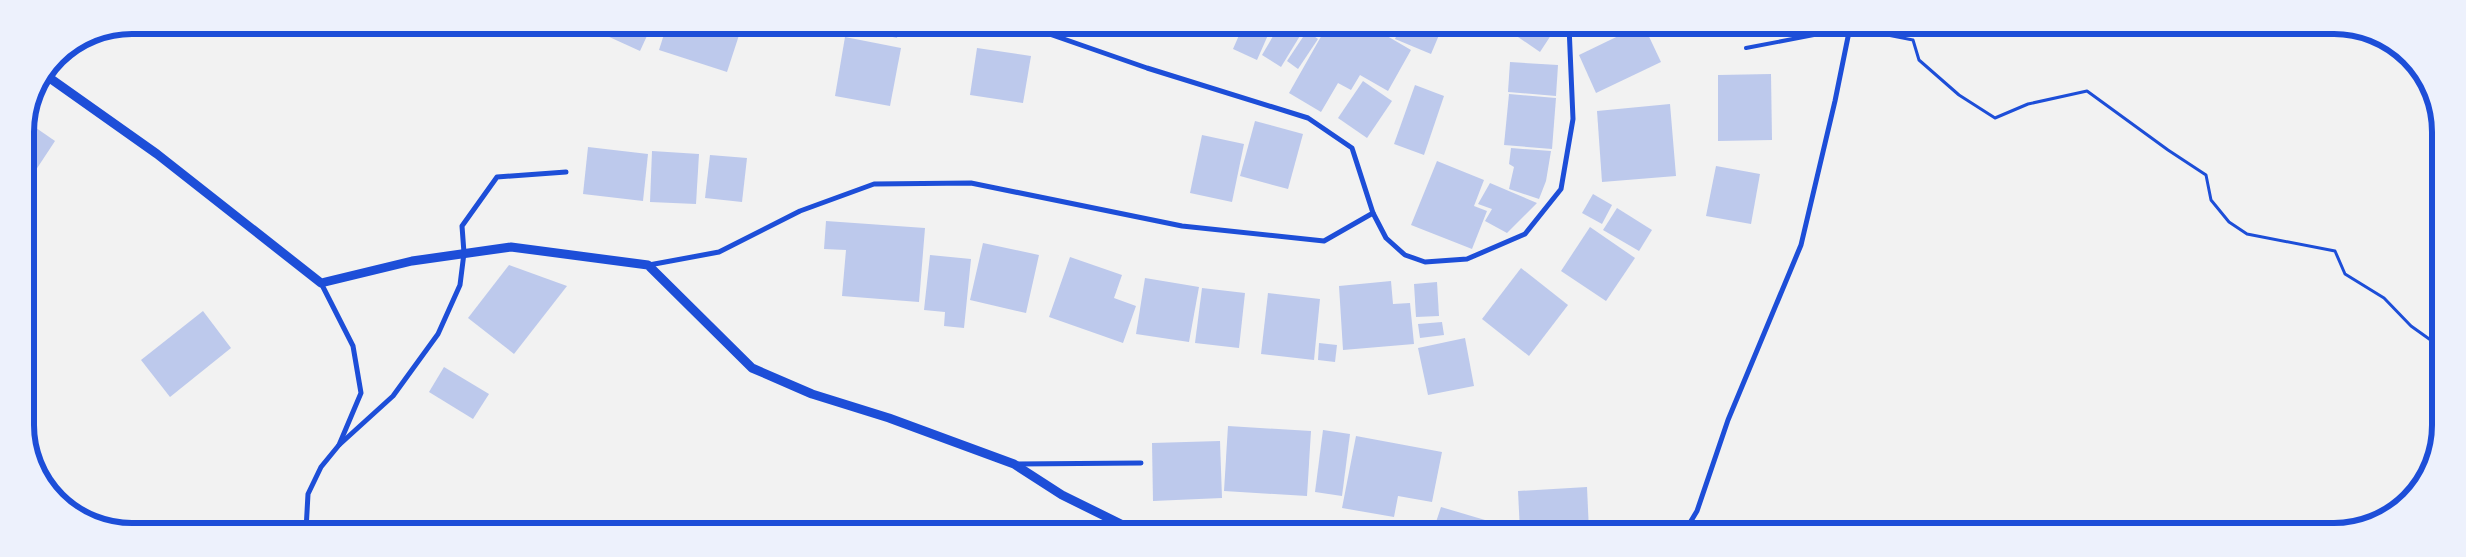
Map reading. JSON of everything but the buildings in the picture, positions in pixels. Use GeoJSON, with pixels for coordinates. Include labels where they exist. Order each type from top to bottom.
{"type":"FeatureCollection","features":[{"type":"Feature","properties":{"kind":"street"},"geometry":{"type":"LineString","coordinates":[[1050,34],[1147,68],[1308,118],[1352,148],[1372,213],[1386,238],[1405,255],[1426,262],[1467,259],[1524,234],[1562,189],[1573,119],[1569,34]]}},
{"type":"Feature","properties":{"kind":"street"},"geometry":{"type":"LineString","coordinates":[[1690,523],[1697,511],[1728,420],[1801,245],[1849,34]]}},
{"type":"Feature","properties":{"kind":"street"},"geometry":{"type":"LineString","coordinates":[[50,78],[157,154],[321,283],[353,346],[361,393],[340,445]]}},
{"type":"Feature","properties":{"kind":"street"},"geometry":{"type":"LineString","coordinates":[[306,523],[308,494],[322,467],[340,445],[393,396],[438,334],[460,285],[464,253],[462,226],[497,177],[566,172]]}},
{"type":"Feature","properties":{"kind":"street"},"geometry":{"type":"LineString","coordinates":[[321,283],[412,260],[512,247],[648,265],[719,252],[800,211],[874,184],[971,183],[1182,226],[1324,241],[1372,213]]}},
{"type":"Feature","properties":{"kind":"street"},"geometry":{"type":"LineString","coordinates":[[648,265],[752,368],[812,394],[889,418],[1014,464],[1062,495],[1119,523]]}},
{"type":"Feature","properties":{"kind":"street"},"geometry":{"type":"LineString","coordinates":[[1014,464],[1141,462]]}},
{"type":"Feature","properties":{"kind":"lane"},"geometry":{"type":"LineString","coordinates":[[1746,48],[1815,34]]}},
{"type":"Feature","properties":{"kind":"path"},"geometry":{"type":"LineString","coordinates":[[1884,34],[1913,40],[1919,60],[1959,95],[1995,118],[2028,104],[2087,91],[2206,175],[2211,200],[2229,222],[2246,234],[2335,251],[2345,274],[2384,298],[2411,326],[2432,341]]}}]}
